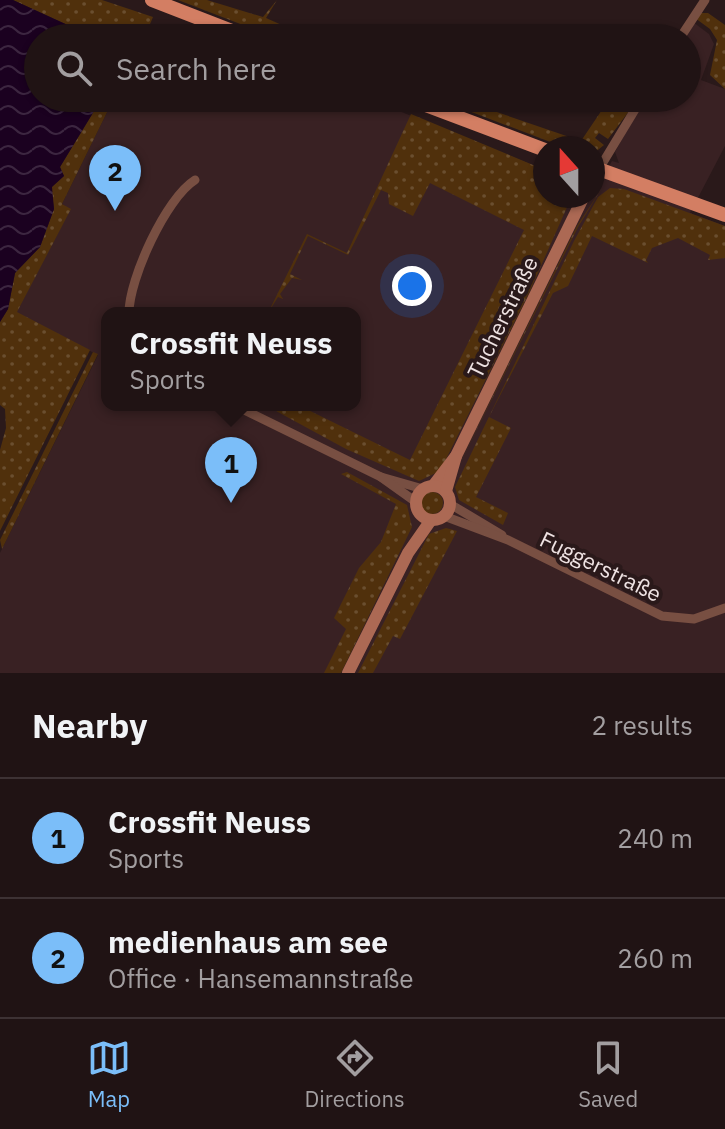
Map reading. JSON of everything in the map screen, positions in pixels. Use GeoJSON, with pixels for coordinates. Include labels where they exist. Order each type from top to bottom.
{"type":"FeatureCollection","features":[{"type":"Feature","properties":{"kind":"main road"},"geometry":{"type":"LineString","coordinates":[[152,0],[214,24]]}},
{"type":"Feature","properties":{"kind":"main road"},"geometry":{"type":"LineString","coordinates":[[444,112],[533,145]]}},
{"type":"Feature","properties":{"kind":"main road"},"geometry":{"type":"LineString","coordinates":[[605,175],[725,215]]}},
{"type":"Feature","properties":{"kind":"main road","name":"Tucherstraße"},"geometry":{"type":"LineString","coordinates":[[348,673],[578,208]]}},
{"type":"Feature","properties":{"kind":"street"},"geometry":{"type":"LineString","coordinates":[[689,24],[705,0]]}},
{"type":"Feature","properties":{"kind":"street"},"geometry":{"type":"LineString","coordinates":[[605,156],[633,112]]}},
{"type":"Feature","properties":{"kind":"street"},"geometry":{"type":"LineString","coordinates":[[130,307],[134,282],[173,198],[195,180]]}},
{"type":"Feature","properties":{"kind":"street","name":"Fuggerstraße"},"geometry":{"type":"LineString","coordinates":[[246,411],[662,616],[694,619],[725,608]]}},
{"type":"Feature","properties":{"kind":"shaded area"},"geometry":{"type":"Polygon","coordinates":[[[13,0],[102,0],[153,17],[150,24],[65,24],[13,0]]]}},
{"type":"Feature","properties":{"kind":"shaded area"},"geometry":{"type":"Polygon","coordinates":[[[178,0],[207,0],[263,17],[277,0],[266,18],[280,24],[241,24],[178,0]]]}},
{"type":"Feature","properties":{"kind":"shaded area"},"geometry":{"type":"Polygon","coordinates":[[[701,13],[708,13],[725,25],[725,89],[710,75],[717,40],[710,29],[695,18],[701,13]]]}},
{"type":"Feature","properties":{"kind":"shaded area"},"geometry":{"type":"Polygon","coordinates":[[[701,28],[709,34],[714,44],[701,80],[701,28]]]}},
{"type":"Feature","properties":{"kind":"shaded area"},"geometry":{"type":"Polygon","coordinates":[[[701,80],[725,89],[725,146],[690,213],[725,226],[725,673],[0,673],[0,553],[98,355],[16,313],[70,210],[62,204],[107,112],[402,112],[533,165],[533,208],[605,208],[605,174],[612,161],[619,163],[615,152],[637,112],[701,112],[701,80]]]}},
{"type":"Feature","properties":{"kind":"shaded area"},"geometry":{"type":"Polygon","coordinates":[[[93,112],[107,112],[62,204],[71,209],[17,312],[90,350],[0,531],[0,450],[6,428],[5,409],[0,405],[0,322],[8,309],[15,273],[40,247],[54,209],[51,187],[64,176],[60,167],[93,112]]]}},
{"type":"Feature","properties":{"kind":"shaded area"},"geometry":{"type":"Polygon","coordinates":[[[472,112],[497,112],[566,136],[535,136],[472,112]]]}},
{"type":"Feature","properties":{"kind":"shaded area"},"geometry":{"type":"Polygon","coordinates":[[[601,112],[628,112],[608,139],[599,133],[597,136],[584,136],[601,112]]]}},
{"type":"Feature","properties":{"kind":"shaded area"},"geometry":{"type":"Polygon","coordinates":[[[411,114],[533,165],[533,208],[567,208],[529,293],[440,471],[419,481],[346,449],[276,411],[310,411],[410,460],[524,230],[430,183],[413,216],[389,204],[388,193],[381,190],[348,255],[308,236],[290,274],[302,280],[292,278],[280,294],[283,299],[278,297],[271,307],[307,234],[347,253],[411,114]]]}},
{"type":"Feature","properties":{"kind":"shaded area"},"geometry":{"type":"Polygon","coordinates":[[[610,188],[624,189],[725,226],[725,258],[708,260],[710,255],[678,238],[652,248],[646,260],[648,263],[592,236],[568,286],[553,293],[489,417],[511,428],[476,497],[508,513],[503,525],[459,500],[455,487],[574,241],[592,208],[605,208],[605,192],[610,188]]]}},
{"type":"Feature","properties":{"kind":"shaded area"},"geometry":{"type":"Polygon","coordinates":[[[590,208],[453,477],[577,226],[590,208]]]}},
{"type":"Feature","properties":{"kind":"shaded area"},"geometry":{"type":"Polygon","coordinates":[[[93,352],[98,354],[2,549],[0,540],[93,352]]]}},
{"type":"Feature","properties":{"kind":"shaded area"},"geometry":{"type":"Polygon","coordinates":[[[347,472],[407,505],[412,527],[341,673],[324,673],[346,629],[334,618],[359,568],[381,542],[396,504],[341,474],[347,472]]]}},
{"type":"Feature","properties":{"kind":"shaded area"},"geometry":{"type":"Polygon","coordinates":[[[428,492],[436,492],[443,503],[436,514],[428,514],[421,507],[421,499],[428,492]]]}},
{"type":"Feature","properties":{"kind":"shaded area"},"geometry":{"type":"Polygon","coordinates":[[[446,528],[457,531],[400,639],[393,636],[373,673],[358,673],[429,534],[446,528]]]}},
{"type":"Feature","properties":{"kind":"water"},"geometry":{"type":"Polygon","coordinates":[[[0,0],[13,0],[65,24],[24,24],[24,112],[93,112],[60,167],[64,176],[52,187],[54,209],[40,247],[15,273],[8,309],[0,322],[0,0]]]}},
{"type":"Feature","properties":{"kind":"place","name":"medienhaus am see"},"geometry":{"type":"Point","coordinates":[115,211]}},
{"type":"Feature","properties":{"kind":"place","name":"Crossfit Neuss"},"geometry":{"type":"Point","coordinates":[231,503]}}]}
